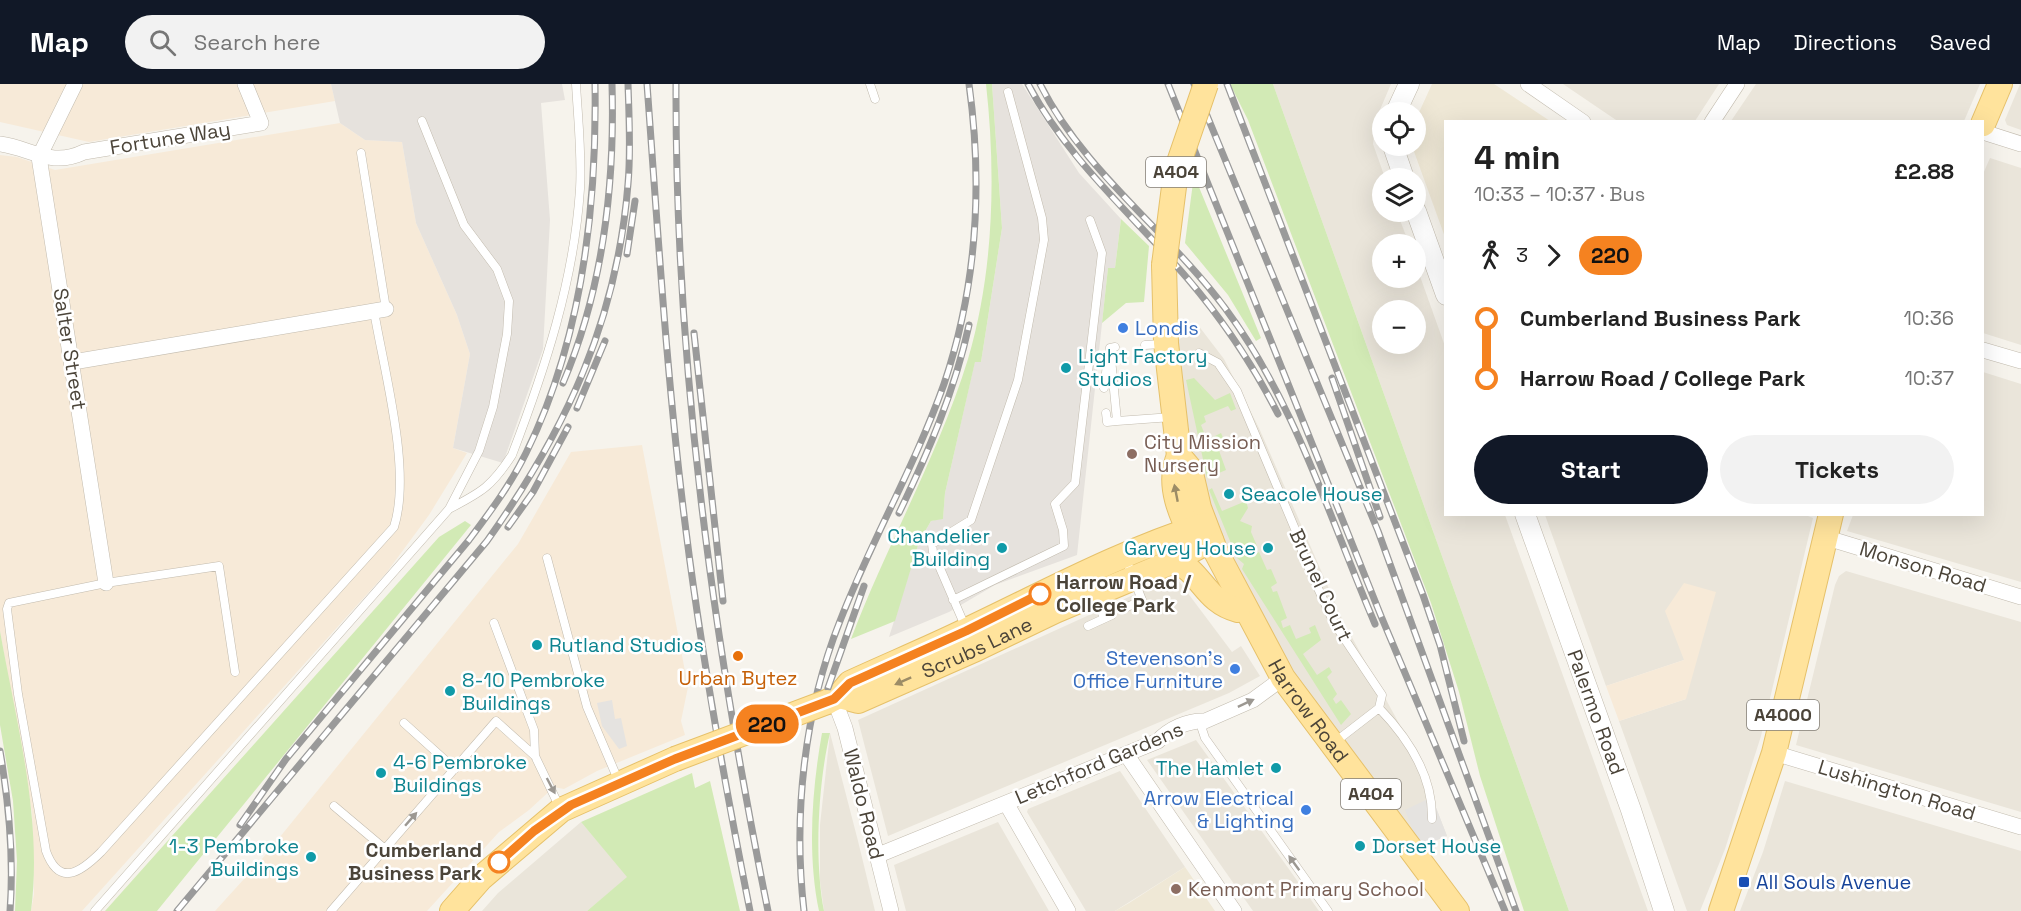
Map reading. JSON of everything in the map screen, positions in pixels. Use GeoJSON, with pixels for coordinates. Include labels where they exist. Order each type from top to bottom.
{"type":"FeatureCollection","features":[{"type":"Feature","properties":{"kind":"main road","name":"Harrow Road"},"geometry":{"type":"LineString","coordinates":[[1206,84],[1176,171],[1156,344],[1174,417],[1179,456],[1173,470],[1176,493],[1200,535],[1250,611],[1245,616],[1283,678],[1457,911]]}},
{"type":"Feature","properties":{"kind":"main road"},"geometry":{"type":"LineString","coordinates":[[1984,121],[2000,84]]}},
{"type":"Feature","properties":{"kind":"main road","name":"A4000"},"geometry":{"type":"LineString","coordinates":[[1721,911],[1774,753],[1830,516]]}},
{"type":"Feature","properties":{"kind":"main road","name":"Scrubs Lane"},"geometry":{"type":"LineString","coordinates":[[1128,567],[1174,560],[1200,535]]}},
{"type":"Feature","properties":{"kind":"main road","name":"Scrubs Lane"},"geometry":{"type":"LineString","coordinates":[[452,911],[511,851],[561,810],[675,759],[833,699],[858,701],[971,640],[1090,583],[1200,535]]}},
{"type":"Feature","properties":{"kind":"main road"},"geometry":{"type":"LineString","coordinates":[[1174,560],[1187,568],[1213,598],[1225,607],[1245,616]]}},
{"type":"Feature","properties":{"kind":"street"},"geometry":{"type":"LineString","coordinates":[[0,144],[39,157],[75,84]]}},
{"type":"Feature","properties":{"kind":"street","name":"Fortune Way"},"geometry":{"type":"LineString","coordinates":[[39,157],[70,159],[84,152],[261,123],[246,84]]}},
{"type":"Feature","properties":{"kind":"street"},"geometry":{"type":"LineString","coordinates":[[1401,102],[1409,84]]}},
{"type":"Feature","properties":{"kind":"street"},"geometry":{"type":"LineString","coordinates":[[1528,84],[1580,120]]}},
{"type":"Feature","properties":{"kind":"street"},"geometry":{"type":"LineString","coordinates":[[1713,120],[1737,84]]}},
{"type":"Feature","properties":{"kind":"street"},"geometry":{"type":"LineString","coordinates":[[1984,132],[2021,144]]}},
{"type":"Feature","properties":{"kind":"street","name":"Salter Street"},"geometry":{"type":"LineString","coordinates":[[39,157],[106,583]]}},
{"type":"Feature","properties":{"kind":"street"},"geometry":{"type":"LineString","coordinates":[[1420,222],[1444,289]]}},
{"type":"Feature","properties":{"kind":"street"},"geometry":{"type":"LineString","coordinates":[[73,362],[380,310]]}},
{"type":"Feature","properties":{"kind":"street"},"geometry":{"type":"LineString","coordinates":[[1984,350],[2021,361]]}},
{"type":"Feature","properties":{"kind":"street","name":"Palermo Road"},"geometry":{"type":"LineString","coordinates":[[1526,516],[1632,810],[1664,911]]}},
{"type":"Feature","properties":{"kind":"street","name":"Monson Road"},"geometry":{"type":"LineString","coordinates":[[1824,537],[2021,597]]}},
{"type":"Feature","properties":{"kind":"street","name":"Letchford Gardens"},"geometry":{"type":"LineString","coordinates":[[876,856],[1158,741],[1167,731],[1197,721],[1204,721],[1253,700],[1283,678]]}},
{"type":"Feature","properties":{"kind":"street","name":"Waldo Road"},"geometry":{"type":"LineString","coordinates":[[833,699],[845,728],[891,911]]}},
{"type":"Feature","properties":{"kind":"street","name":"Lushington Road"},"geometry":{"type":"LineString","coordinates":[[1774,753],[2021,827]]}},
{"type":"Feature","properties":{"kind":"street"},"geometry":{"type":"LineString","coordinates":[[1126,754],[1234,911]]}},
{"type":"Feature","properties":{"kind":"street"},"geometry":{"type":"LineString","coordinates":[[1006,803],[1068,911]]}},
{"type":"Feature","properties":{"kind":"lane"},"geometry":{"type":"LineString","coordinates":[[449,509],[483,492],[499,476],[512,454],[561,311],[573,256],[580,188],[576,84]]}},
{"type":"Feature","properties":{"kind":"lane"},"geometry":{"type":"LineString","coordinates":[[870,84],[875,99]]}},
{"type":"Feature","properties":{"kind":"lane"},"geometry":{"type":"LineString","coordinates":[[971,640],[933,552],[932,544],[971,520],[1018,380],[1044,240],[1042,218],[1008,92]]}},
{"type":"Feature","properties":{"kind":"lane"},"geometry":{"type":"LineString","coordinates":[[95,911],[449,509],[479,452],[493,407],[503,357],[509,301],[497,269],[464,225],[422,121]]}},
{"type":"Feature","properties":{"kind":"lane"},"geometry":{"type":"LineString","coordinates":[[235,672],[219,566],[106,583],[9,603],[7,609],[18,693],[46,850],[51,864],[59,872],[71,873],[85,868],[101,852],[394,526],[400,506],[400,467],[361,153]]}},
{"type":"Feature","properties":{"kind":"lane"},"geometry":{"type":"LineString","coordinates":[[953,600],[1064,546],[1063,530],[1055,504],[1075,483],[1102,253],[1090,220]]}},
{"type":"Feature","properties":{"kind":"lane"},"geometry":{"type":"LineString","coordinates":[[1104,388],[1103,380],[1113,348],[1118,421]]}},
{"type":"Feature","properties":{"kind":"lane","name":"Brunel Court"},"geometry":{"type":"LineString","coordinates":[[1199,353],[1218,363],[1237,390],[1295,529],[1305,560],[1334,623],[1382,695],[1379,708]]}},
{"type":"Feature","properties":{"kind":"lane"},"geometry":{"type":"LineString","coordinates":[[1106,413],[1107,422],[1174,417]]}},
{"type":"Feature","properties":{"kind":"lane"},"geometry":{"type":"LineString","coordinates":[[547,558],[586,707],[620,783]]}},
{"type":"Feature","properties":{"kind":"lane"},"geometry":{"type":"LineString","coordinates":[[1123,609],[1142,600],[1128,567]]}},
{"type":"Feature","properties":{"kind":"lane"},"geometry":{"type":"LineString","coordinates":[[1088,626],[1108,616],[1090,583]]}},
{"type":"Feature","properties":{"kind":"lane"},"geometry":{"type":"LineString","coordinates":[[494,623],[534,730],[535,756]]}},
{"type":"Feature","properties":{"kind":"lane"},"geometry":{"type":"LineString","coordinates":[[1333,743],[1379,708],[1403,733],[1415,754],[1432,797],[1432,819]]}},
{"type":"Feature","properties":{"kind":"lane"},"geometry":{"type":"LineString","coordinates":[[331,911],[496,721],[535,756],[561,810]]}},
{"type":"Feature","properties":{"kind":"lane"},"geometry":{"type":"LineString","coordinates":[[1204,721],[1202,729],[1205,738],[1328,911]]}},
{"type":"Feature","properties":{"kind":"lane"},"geometry":{"type":"LineString","coordinates":[[404,723],[455,768]]}},
{"type":"Feature","properties":{"kind":"lane"},"geometry":{"type":"LineString","coordinates":[[334,806],[385,849]]}},
{"type":"Feature","properties":{"kind":"shaded area"},"geometry":{"type":"Polygon","coordinates":[[[0,84],[331,84],[335,101],[89,142],[0,122],[0,84]]]}},
{"type":"Feature","properties":{"kind":"shaded area"},"geometry":{"type":"Polygon","coordinates":[[[331,84],[562,84],[565,100],[541,103],[550,220],[543,349],[503,463],[453,448],[470,354],[457,315],[416,223],[402,142],[365,140],[340,123],[331,84]]]}},
{"type":"Feature","properties":{"kind":"shaded area"},"geometry":{"type":"Polygon","coordinates":[[[992,84],[1022,84],[1079,173],[1121,219],[1115,268],[1108,268],[1077,555],[995,585],[949,612],[889,637],[919,542],[931,521],[943,518],[945,493],[975,361],[981,362],[1002,228],[992,84]]]}},
{"type":"Feature","properties":{"kind":"shaded area"},"geometry":{"type":"Polygon","coordinates":[[[1273,84],[1391,84],[1383,102],[1372,102],[1372,156],[1377,156],[1381,168],[1372,168],[1372,222],[1401,222],[1405,234],[1372,234],[1372,288],[1424,288],[1444,343],[1444,516],[1505,516],[1648,911],[1569,911],[1273,84]]]}},
{"type":"Feature","properties":{"kind":"shaded area"},"geometry":{"type":"Polygon","coordinates":[[[1432,84],[1494,84],[1548,120],[1444,120],[1444,234],[1426,185],[1426,168],[1420,168],[1416,156],[1426,156],[1426,102],[1424,102],[1432,84]]]}},
{"type":"Feature","properties":{"kind":"shaded area"},"geometry":{"type":"Polygon","coordinates":[[[1563,84],[1719,84],[1696,120],[1616,120],[1563,84]]]}},
{"type":"Feature","properties":{"kind":"shaded area"},"geometry":{"type":"Polygon","coordinates":[[[1756,84],[1980,84],[1964,120],[1732,120],[1756,84]]]}},
{"type":"Feature","properties":{"kind":"shaded area"},"geometry":{"type":"Polygon","coordinates":[[[2020,84],[2021,130],[2007,125],[2005,120],[2020,84]]]}},
{"type":"Feature","properties":{"kind":"shaded area"},"geometry":{"type":"Polygon","coordinates":[[[340,123],[365,140],[402,142],[416,223],[457,315],[470,354],[453,448],[467,453],[429,515],[387,572],[82,911],[31,911],[34,894],[32,813],[0,631],[0,155],[17,157],[55,170],[340,123]]]}},
{"type":"Feature","properties":{"kind":"shaded area"},"geometry":{"type":"Polygon","coordinates":[[[1990,158],[2021,168],[2021,345],[1984,333],[1984,172],[1990,158]]]}},
{"type":"Feature","properties":{"kind":"shaded area"},"geometry":{"type":"Polygon","coordinates":[[[1198,325],[1224,359],[1259,428],[1343,621],[1413,749],[1447,836],[1419,847],[1294,681],[1221,545],[1198,475],[1172,345],[1198,325]]]}},
{"type":"Feature","properties":{"kind":"shaded area"},"geometry":{"type":"Polygon","coordinates":[[[1984,372],[2021,384],[2021,582],[1847,531],[1853,516],[1984,516],[1984,372]]]}},
{"type":"Feature","properties":{"kind":"shaded area","name":"Cumberland Business Park"},"geometry":{"type":"Polygon","coordinates":[[[642,445],[688,687],[681,721],[685,735],[597,771],[564,789],[554,787],[529,810],[499,832],[427,911],[215,911],[262,859],[518,544],[571,452],[642,445]]]}},
{"type":"Feature","properties":{"kind":"shaded area"},"geometry":{"type":"Polygon","coordinates":[[[1545,516],[1808,516],[1813,518],[1761,736],[1725,849],[1700,911],[1687,911],[1619,721],[1686,699],[1684,660],[1606,686],[1545,516]]]}},
{"type":"Feature","properties":{"kind":"shaded area"},"geometry":{"type":"Polygon","coordinates":[[[1846,571],[2021,622],[2021,812],[1796,745],[1835,585],[1839,576],[1846,571]]]}},
{"type":"Feature","properties":{"kind":"shaded area"},"geometry":{"type":"Polygon","coordinates":[[[1175,576],[1232,652],[1241,646],[1260,676],[1229,693],[888,836],[858,720],[1175,576]]]}},
{"type":"Feature","properties":{"kind":"shaded area"},"geometry":{"type":"Polygon","coordinates":[[[1684,583],[1716,592],[1686,699],[1619,721],[1606,686],[1684,660],[1665,611],[1684,583]]]}},
{"type":"Feature","properties":{"kind":"shaded area"},"geometry":{"type":"Polygon","coordinates":[[[612,700],[615,719],[621,718],[627,746],[619,749],[602,726],[597,703],[612,700]]]}},
{"type":"Feature","properties":{"kind":"shaded area"},"geometry":{"type":"Polygon","coordinates":[[[830,733],[875,911],[824,911],[820,881],[820,825],[830,733]]]}},
{"type":"Feature","properties":{"kind":"shaded area"},"geometry":{"type":"Polygon","coordinates":[[[1196,740],[1319,911],[1253,911],[1147,760],[1196,740]]]}},
{"type":"Feature","properties":{"kind":"shaded area"},"geometry":{"type":"Polygon","coordinates":[[[1120,771],[1185,867],[1115,911],[1086,911],[1027,812],[1028,809],[1120,771]]]}},
{"type":"Feature","properties":{"kind":"shaded area"},"geometry":{"type":"Polygon","coordinates":[[[1785,781],[2021,851],[2021,911],[1740,911],[1763,852],[1785,781]]]}},
{"type":"Feature","properties":{"kind":"shaded area"},"geometry":{"type":"Polygon","coordinates":[[[1432,797],[1447,836],[1419,847],[1405,810],[1432,797]]]}},
{"type":"Feature","properties":{"kind":"shaded area"},"geometry":{"type":"Polygon","coordinates":[[[581,822],[628,877],[587,911],[482,911],[498,893],[581,822]]]}},
{"type":"Feature","properties":{"kind":"shaded area"},"geometry":{"type":"Polygon","coordinates":[[[998,822],[1049,911],[906,911],[894,865],[998,822]]]}},
{"type":"Feature","properties":{"kind":"shaded area","name":"Kenmont Primary School"},"geometry":{"type":"Polygon","coordinates":[[[1185,867],[1215,911],[1115,911],[1129,903],[1185,867]]]}},
{"type":"Feature","properties":{"kind":"green space"},"geometry":{"type":"Polygon","coordinates":[[[986,84],[992,84],[1002,228],[981,362],[975,362],[945,493],[943,519],[931,521],[919,542],[895,621],[851,639],[942,430],[956,395],[977,326],[988,257],[992,187],[986,84]]]}},
{"type":"Feature","properties":{"kind":"green space"},"geometry":{"type":"Polygon","coordinates":[[[1230,84],[1273,84],[1569,911],[1524,911],[1480,776],[1459,692],[1431,603],[1248,120],[1230,84]]]}},
{"type":"Feature","properties":{"kind":"green space"},"geometry":{"type":"Polygon","coordinates":[[[1194,175],[1261,338],[1256,341],[1228,295],[1185,243],[1194,175]]]}},
{"type":"Feature","properties":{"kind":"green space"},"geometry":{"type":"Polygon","coordinates":[[[1121,219],[1149,246],[1144,302],[1126,303],[1102,323],[1108,268],[1115,268],[1121,219]]]}},
{"type":"Feature","properties":{"kind":"green space"},"geometry":{"type":"Polygon","coordinates":[[[1194,378],[1215,400],[1230,393],[1236,409],[1231,411],[1228,406],[1204,416],[1206,422],[1201,425],[1207,440],[1221,433],[1224,440],[1217,445],[1226,470],[1207,478],[1186,380],[1194,378]]]}},
{"type":"Feature","properties":{"kind":"green space"},"geometry":{"type":"Polygon","coordinates":[[[1212,488],[1222,511],[1246,501],[1248,508],[1240,521],[1252,526],[1251,532],[1257,546],[1251,549],[1253,555],[1259,552],[1267,570],[1271,569],[1277,583],[1271,587],[1273,592],[1277,591],[1287,618],[1281,621],[1283,628],[1290,625],[1296,639],[1311,633],[1309,628],[1315,625],[1321,640],[1303,654],[1317,675],[1329,667],[1332,672],[1327,677],[1337,694],[1333,699],[1336,704],[1341,700],[1351,714],[1341,725],[1242,569],[1244,564],[1237,558],[1209,490],[1212,488]]]}},
{"type":"Feature","properties":{"kind":"green space"},"geometry":{"type":"Polygon","coordinates":[[[465,521],[471,525],[157,911],[105,911],[439,537],[465,521]]]}},
{"type":"Feature","properties":{"kind":"green space"},"geometry":{"type":"Polygon","coordinates":[[[0,631],[31,806],[34,876],[31,911],[15,911],[17,861],[13,801],[0,725],[0,631]]]}},
{"type":"Feature","properties":{"kind":"green space"},"geometry":{"type":"Polygon","coordinates":[[[822,733],[830,733],[820,798],[818,846],[824,911],[819,911],[813,867],[812,822],[822,733]]]}},
{"type":"Feature","properties":{"kind":"green space"},"geometry":{"type":"Polygon","coordinates":[[[692,773],[695,788],[710,781],[740,911],[587,911],[627,877],[581,822],[692,773]]]}},
{"type":"Feature","properties":{"kind":"railway"},"geometry":{"type":"LineString","coordinates":[[240,825],[286,759],[469,540],[507,487],[526,453],[561,365],[582,273],[593,178],[595,84]]}},
{"type":"Feature","properties":{"kind":"railway"},"geometry":{"type":"LineString","coordinates":[[563,383],[588,311],[604,236],[611,161],[612,84]]}},
{"type":"Feature","properties":{"kind":"railway"},"geometry":{"type":"LineString","coordinates":[[177,911],[487,541],[541,458],[583,372],[612,282],[622,234],[628,184],[630,147],[628,84]]}},
{"type":"Feature","properties":{"kind":"railway"},"geometry":{"type":"LineString","coordinates":[[647,84],[668,364],[679,475],[699,627],[750,911]]}},
{"type":"Feature","properties":{"kind":"railway"},"geometry":{"type":"LineString","coordinates":[[676,84],[677,188],[682,292],[701,500],[730,706],[768,911]]}},
{"type":"Feature","properties":{"kind":"railway"},"geometry":{"type":"LineString","coordinates":[[804,911],[801,875],[801,801],[804,764],[818,691],[828,655],[852,591],[907,474],[944,384],[964,310],[974,236],[976,198],[976,160],[969,84]]}},
{"type":"Feature","properties":{"kind":"railway"},"geometry":{"type":"LineString","coordinates":[[1028,84],[1044,112],[1081,162],[1166,254],[1213,310],[1248,361],[1278,414]]}},
{"type":"Feature","properties":{"kind":"railway"},"geometry":{"type":"LineString","coordinates":[[1040,84],[1058,116],[1079,145],[1127,200],[1178,252],[1225,308],[1250,344],[1272,382],[1309,461],[1375,624]]}},
{"type":"Feature","properties":{"kind":"railway"},"geometry":{"type":"LineString","coordinates":[[1168,84],[1381,616],[1505,911]]}},
{"type":"Feature","properties":{"kind":"railway"},"geometry":{"type":"LineString","coordinates":[[1194,84],[1378,531],[1516,911]]}},
{"type":"Feature","properties":{"kind":"railway"},"geometry":{"type":"LineString","coordinates":[[1227,84],[1423,595],[1440,645],[1464,741]]}},
{"type":"Feature","properties":{"kind":"railway"},"geometry":{"type":"LineString","coordinates":[[627,254],[635,201]]}},
{"type":"Feature","properties":{"kind":"railway"},"geometry":{"type":"LineString","coordinates":[[899,513],[940,421],[969,325]]}},
{"type":"Feature","properties":{"kind":"railway"},"geometry":{"type":"LineString","coordinates":[[694,333],[723,601]]}},
{"type":"Feature","properties":{"kind":"railway"},"geometry":{"type":"LineString","coordinates":[[577,408],[605,341]]}},
{"type":"Feature","properties":{"kind":"railway"},"geometry":{"type":"LineString","coordinates":[[1332,378],[1380,517]]}},
{"type":"Feature","properties":{"kind":"railway"},"geometry":{"type":"LineString","coordinates":[[508,527],[533,492],[568,427]]}},
{"type":"Feature","properties":{"kind":"railway"},"geometry":{"type":"LineString","coordinates":[[828,688],[864,586]]}},
{"type":"Feature","properties":{"kind":"railway"},"geometry":{"type":"LineString","coordinates":[[0,751],[10,831],[10,911]]}},
{"type":"Feature","properties":{"kind":"bus line","name":"220"},"geometry":{"type":"LineString","coordinates":[[499,862],[534,831],[571,805],[675,759],[834,699],[850,683],[966,631],[1040,594]]}},
{"type":"Feature","properties":{"kind":"place","name":"Londis"},"geometry":{"type":"Point","coordinates":[1123,328]}},
{"type":"Feature","properties":{"kind":"place","name":"Light Factory Studios"},"geometry":{"type":"Point","coordinates":[1066,368]}},
{"type":"Feature","properties":{"kind":"place","name":"City Mission Nursery"},"geometry":{"type":"Point","coordinates":[1132,454]}},
{"type":"Feature","properties":{"kind":"place","name":"Seacole House"},"geometry":{"type":"Point","coordinates":[1229,494]}},
{"type":"Feature","properties":{"kind":"place","name":"Chandelier Building"},"geometry":{"type":"Point","coordinates":[1002,548]}},
{"type":"Feature","properties":{"kind":"place","name":"Garvey House"},"geometry":{"type":"Point","coordinates":[1268,548]}},
{"type":"Feature","properties":{"kind":"place","name":"Harrow Road / College Park"},"geometry":{"type":"Point","coordinates":[1040,594]}},
{"type":"Feature","properties":{"kind":"place","name":"Rutland Studios"},"geometry":{"type":"Point","coordinates":[537,645]}},
{"type":"Feature","properties":{"kind":"place","name":"Urban Bytez"},"geometry":{"type":"Point","coordinates":[738,656]}},
{"type":"Feature","properties":{"kind":"place","name":"Stevenson's Office Furniture"},"geometry":{"type":"Point","coordinates":[1235,669]}},
{"type":"Feature","properties":{"kind":"place","name":"8-10 Pembroke Buildings"},"geometry":{"type":"Point","coordinates":[450,691]}},
{"type":"Feature","properties":{"kind":"place","name":"The Hamlet"},"geometry":{"type":"Point","coordinates":[1276,768]}},
{"type":"Feature","properties":{"kind":"place","name":"4-6 Pembroke Buildings"},"geometry":{"type":"Point","coordinates":[381,773]}},
{"type":"Feature","properties":{"kind":"place","name":"Arrow Electrical & Lighting"},"geometry":{"type":"Point","coordinates":[1306,810]}},
{"type":"Feature","properties":{"kind":"place","name":"Dorset House"},"geometry":{"type":"Point","coordinates":[1360,846]}},
{"type":"Feature","properties":{"kind":"place","name":"1-3 Pembroke Buildings"},"geometry":{"type":"Point","coordinates":[311,857]}},
{"type":"Feature","properties":{"kind":"place","name":"Cumberland Business Park"},"geometry":{"type":"Point","coordinates":[499,862]}},
{"type":"Feature","properties":{"kind":"place","name":"All Souls Avenue"},"geometry":{"type":"Point","coordinates":[1744,882]}},
{"type":"Feature","properties":{"kind":"place","name":"Kenmont Primary School"},"geometry":{"type":"Point","coordinates":[1176,889]}}]}
